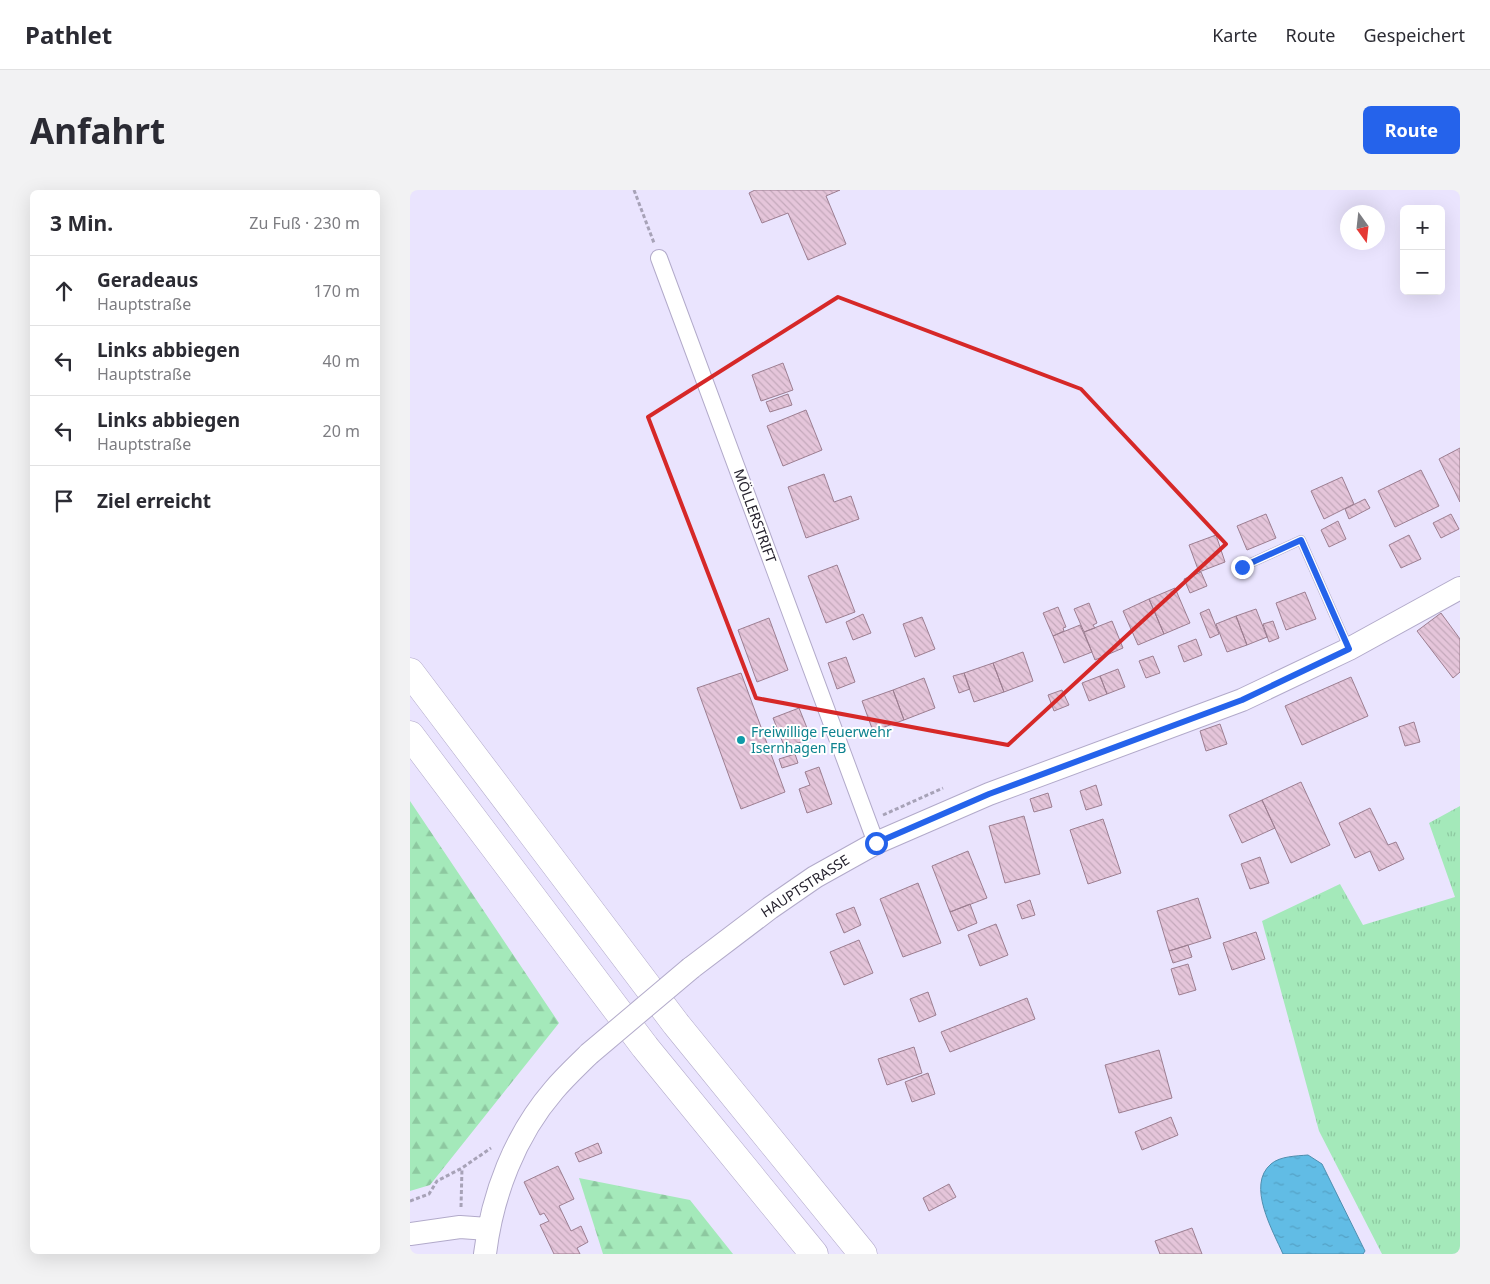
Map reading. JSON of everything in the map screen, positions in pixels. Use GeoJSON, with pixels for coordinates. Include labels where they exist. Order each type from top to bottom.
{"type":"FeatureCollection","features":[{"type":"Feature","properties":{"kind":"highway"},"geometry":{"type":"LineString","coordinates":[[410,672],[676,1024],[863,1254]]}},
{"type":"Feature","properties":{"kind":"highway"},"geometry":{"type":"LineString","coordinates":[[410,735],[645,1047],[814,1254]]}},
{"type":"Feature","properties":{"kind":"main road","name":"HAUPTSTRASSE"},"geometry":{"type":"LineString","coordinates":[[485,1254],[488,1229],[506,1172],[529,1124],[554,1090],[589,1054],[691,968],[770,908],[815,877],[876,843],[989,794],[1242,700],[1349,649],[1460,588]]}},
{"type":"Feature","properties":{"kind":"main road"},"geometry":{"type":"LineString","coordinates":[[410,1234],[460,1227],[488,1229]]}},
{"type":"Feature","properties":{"kind":"street","name":"MÖLLERSTRIFT"},"geometry":{"type":"LineString","coordinates":[[659,258],[876,843]]}},
{"type":"Feature","properties":{"kind":"lane"},"geometry":{"type":"LineString","coordinates":[[1242,567],[1301,540],[1349,649]]}},
{"type":"Feature","properties":{"kind":"path"},"geometry":{"type":"LineString","coordinates":[[634,190],[659,258]]}},
{"type":"Feature","properties":{"kind":"path"},"geometry":{"type":"LineString","coordinates":[[410,1201],[429,1194],[436,1181],[462,1168]]}},
{"type":"Feature","properties":{"kind":"highlighted area"},"geometry":{"type":"Polygon","coordinates":[[[838,297],[1081,389],[1226,544],[1008,745],[756,698],[648,417],[838,297]]]}},
{"type":"Feature","properties":{"kind":"green space"},"geometry":{"type":"Polygon","coordinates":[[[410,801],[559,1023],[430,1185],[410,1191],[410,801]]]}},
{"type":"Feature","properties":{"kind":"green space"},"geometry":{"type":"Polygon","coordinates":[[[1460,806],[1460,1254],[1382,1254],[1319,1131],[1262,921],[1340,884],[1363,925],[1455,897],[1429,823],[1460,806]]]}},
{"type":"Feature","properties":{"kind":"green space"},"geometry":{"type":"Polygon","coordinates":[[[579,1178],[690,1200],[733,1254],[603,1254],[579,1178]]]}},
{"type":"Feature","properties":{"kind":"water"},"geometry":{"type":"Polygon","coordinates":[[[1308,1155],[1322,1164],[1365,1251],[1363,1254],[1283,1254],[1268,1221],[1261,1196],[1261,1184],[1264,1173],[1275,1161],[1308,1155]]]}},
{"type":"Feature","properties":{"kind":"building"},"geometry":{"type":"Polygon","coordinates":[[[755,190],[840,190],[826,196],[846,244],[808,260],[788,213],[762,223],[749,193],[755,190]]]}},
{"type":"Feature","properties":{"kind":"building"},"geometry":{"type":"Polygon","coordinates":[[[783,363],[793,390],[761,401],[752,375],[783,363]]]}},
{"type":"Feature","properties":{"kind":"building"},"geometry":{"type":"Polygon","coordinates":[[[788,394],[792,405],[770,412],[766,402],[788,394]]]}},
{"type":"Feature","properties":{"kind":"building"},"geometry":{"type":"Polygon","coordinates":[[[806,410],[822,450],[783,466],[767,426],[806,410]]]}},
{"type":"Feature","properties":{"kind":"building"},"geometry":{"type":"Polygon","coordinates":[[[1460,448],[1460,502],[1439,459],[1460,448]]]}},
{"type":"Feature","properties":{"kind":"building"},"geometry":{"type":"Polygon","coordinates":[[[1421,470],[1439,506],[1395,527],[1378,491],[1421,470]]]}},
{"type":"Feature","properties":{"kind":"building"},"geometry":{"type":"Polygon","coordinates":[[[824,474],[834,502],[851,496],[859,519],[806,538],[788,487],[824,474]]]}},
{"type":"Feature","properties":{"kind":"building"},"geometry":{"type":"Polygon","coordinates":[[[1342,477],[1354,504],[1324,519],[1311,491],[1342,477]]]}},
{"type":"Feature","properties":{"kind":"building"},"geometry":{"type":"Polygon","coordinates":[[[1365,499],[1370,508],[1349,519],[1345,509],[1365,499]]]}},
{"type":"Feature","properties":{"kind":"building"},"geometry":{"type":"Polygon","coordinates":[[[1266,514],[1276,538],[1247,550],[1237,526],[1266,514]]]}},
{"type":"Feature","properties":{"kind":"building"},"geometry":{"type":"Polygon","coordinates":[[[1451,514],[1459,529],[1441,538],[1433,523],[1451,514]]]}},
{"type":"Feature","properties":{"kind":"building"},"geometry":{"type":"Polygon","coordinates":[[[1338,521],[1346,539],[1329,547],[1321,530],[1338,521]]]}},
{"type":"Feature","properties":{"kind":"building"},"geometry":{"type":"Polygon","coordinates":[[[1216,535],[1225,562],[1199,572],[1189,545],[1216,535]]]}},
{"type":"Feature","properties":{"kind":"building"},"geometry":{"type":"Polygon","coordinates":[[[1409,535],[1421,559],[1401,568],[1389,545],[1409,535]]]}},
{"type":"Feature","properties":{"kind":"building"},"geometry":{"type":"Polygon","coordinates":[[[837,565],[855,612],[826,623],[808,576],[837,565]]]}},
{"type":"Feature","properties":{"kind":"building"},"geometry":{"type":"Polygon","coordinates":[[[1201,572],[1207,586],[1190,593],[1184,579],[1201,572]]]}},
{"type":"Feature","properties":{"kind":"building"},"geometry":{"type":"Polygon","coordinates":[[[1175,588],[1190,623],[1164,634],[1149,599],[1175,588]]]}},
{"type":"Feature","properties":{"kind":"building"},"geometry":{"type":"Polygon","coordinates":[[[1305,592],[1316,619],[1286,630],[1276,603],[1305,592]]]}},
{"type":"Feature","properties":{"kind":"building"},"geometry":{"type":"Polygon","coordinates":[[[1149,599],[1164,634],[1138,645],[1123,611],[1149,599]]]}},
{"type":"Feature","properties":{"kind":"building"},"geometry":{"type":"Polygon","coordinates":[[[1089,603],[1097,623],[1093,625],[1095,628],[1084,632],[1074,609],[1089,603]]]}},
{"type":"Feature","properties":{"kind":"building"},"geometry":{"type":"Polygon","coordinates":[[[1058,607],[1066,627],[1063,628],[1064,631],[1053,636],[1043,613],[1058,607]]]}},
{"type":"Feature","properties":{"kind":"building"},"geometry":{"type":"Polygon","coordinates":[[[1209,609],[1219,634],[1210,638],[1200,613],[1209,609]]]}},
{"type":"Feature","properties":{"kind":"building"},"geometry":{"type":"Polygon","coordinates":[[[1256,609],[1267,637],[1247,645],[1236,616],[1256,609]]]}},
{"type":"Feature","properties":{"kind":"building"},"geometry":{"type":"Polygon","coordinates":[[[1441,613],[1460,639],[1460,672],[1453,678],[1417,631],[1441,613]]]}},
{"type":"Feature","properties":{"kind":"building"},"geometry":{"type":"Polygon","coordinates":[[[863,614],[871,633],[853,640],[846,622],[863,614]]]}},
{"type":"Feature","properties":{"kind":"building"},"geometry":{"type":"Polygon","coordinates":[[[1236,616],[1247,645],[1227,652],[1216,624],[1236,616]]]}},
{"type":"Feature","properties":{"kind":"building"},"geometry":{"type":"Polygon","coordinates":[[[922,617],[935,649],[915,657],[903,624],[922,617]]]}},
{"type":"Feature","properties":{"kind":"building"},"geometry":{"type":"Polygon","coordinates":[[[769,618],[788,670],[757,682],[738,630],[769,618]]]}},
{"type":"Feature","properties":{"kind":"building"},"geometry":{"type":"Polygon","coordinates":[[[1112,621],[1123,648],[1095,660],[1084,632],[1112,621]]]}},
{"type":"Feature","properties":{"kind":"building"},"geometry":{"type":"Polygon","coordinates":[[[1273,621],[1279,638],[1269,642],[1263,624],[1273,621]]]}},
{"type":"Feature","properties":{"kind":"building"},"geometry":{"type":"Polygon","coordinates":[[[1080,625],[1092,652],[1064,663],[1053,636],[1080,625]]]}},
{"type":"Feature","properties":{"kind":"building"},"geometry":{"type":"Polygon","coordinates":[[[1196,639],[1202,655],[1184,662],[1178,646],[1196,639]]]}},
{"type":"Feature","properties":{"kind":"building"},"geometry":{"type":"Polygon","coordinates":[[[1023,652],[1033,681],[1004,692],[993,663],[1023,652]]]}},
{"type":"Feature","properties":{"kind":"building"},"geometry":{"type":"Polygon","coordinates":[[[1153,656],[1160,673],[1146,678],[1139,661],[1153,656]]]}},
{"type":"Feature","properties":{"kind":"building"},"geometry":{"type":"Polygon","coordinates":[[[846,657],[855,682],[837,689],[828,663],[846,657]]]}},
{"type":"Feature","properties":{"kind":"building"},"geometry":{"type":"Polygon","coordinates":[[[993,663],[1004,692],[974,702],[964,673],[993,663]]]}},
{"type":"Feature","properties":{"kind":"building"},"geometry":{"type":"Polygon","coordinates":[[[1118,669],[1125,687],[1107,694],[1100,676],[1118,669]]]}},
{"type":"Feature","properties":{"kind":"building","name":"Freiwillige Feuerwehr Isernhagen FB"},"geometry":{"type":"Polygon","coordinates":[[[741,673],[785,792],[741,809],[697,688],[741,673]]]}},
{"type":"Feature","properties":{"kind":"building"},"geometry":{"type":"Polygon","coordinates":[[[964,673],[970,689],[959,693],[953,676],[964,673]]]}},
{"type":"Feature","properties":{"kind":"building"},"geometry":{"type":"Polygon","coordinates":[[[1100,676],[1107,694],[1089,701],[1082,683],[1100,676]]]}},
{"type":"Feature","properties":{"kind":"building"},"geometry":{"type":"Polygon","coordinates":[[[1351,677],[1368,716],[1302,745],[1285,706],[1351,677]]]}},
{"type":"Feature","properties":{"kind":"building"},"geometry":{"type":"Polygon","coordinates":[[[924,678],[935,708],[904,720],[893,690],[924,678]]]}},
{"type":"Feature","properties":{"kind":"building"},"geometry":{"type":"Polygon","coordinates":[[[893,690],[904,720],[873,731],[862,701],[893,690]]]}},
{"type":"Feature","properties":{"kind":"building"},"geometry":{"type":"Polygon","coordinates":[[[1062,690],[1069,705],[1054,711],[1048,695],[1062,690]]]}},
{"type":"Feature","properties":{"kind":"building"},"geometry":{"type":"Polygon","coordinates":[[[799,708],[811,738],[785,748],[773,718],[799,708]]]}},
{"type":"Feature","properties":{"kind":"building"},"geometry":{"type":"Polygon","coordinates":[[[1414,722],[1420,742],[1405,746],[1399,727],[1414,722]]]}},
{"type":"Feature","properties":{"kind":"building"},"geometry":{"type":"Polygon","coordinates":[[[1220,724],[1227,744],[1206,751],[1200,731],[1220,724]]]}},
{"type":"Feature","properties":{"kind":"building"},"geometry":{"type":"Polygon","coordinates":[[[795,754],[798,763],[782,768],[779,759],[795,754]]]}},
{"type":"Feature","properties":{"kind":"building"},"geometry":{"type":"Polygon","coordinates":[[[819,767],[832,804],[807,813],[799,789],[810,785],[805,772],[819,767]]]}},
{"type":"Feature","properties":{"kind":"building"},"geometry":{"type":"Polygon","coordinates":[[[1301,782],[1330,845],[1291,863],[1262,800],[1301,782]]]}},
{"type":"Feature","properties":{"kind":"building"},"geometry":{"type":"Polygon","coordinates":[[[1096,785],[1102,805],[1086,810],[1080,791],[1096,785]]]}},
{"type":"Feature","properties":{"kind":"building"},"geometry":{"type":"Polygon","coordinates":[[[1048,793],[1052,807],[1034,812],[1030,799],[1048,793]]]}},
{"type":"Feature","properties":{"kind":"building"},"geometry":{"type":"Polygon","coordinates":[[[1262,800],[1275,828],[1242,843],[1229,815],[1262,800]]]}},
{"type":"Feature","properties":{"kind":"building"},"geometry":{"type":"Polygon","coordinates":[[[1370,808],[1388,845],[1396,842],[1404,859],[1379,871],[1370,851],[1355,858],[1339,823],[1370,808]]]}},
{"type":"Feature","properties":{"kind":"building"},"geometry":{"type":"Polygon","coordinates":[[[1024,816],[1040,874],[1005,883],[989,826],[1024,816]]]}},
{"type":"Feature","properties":{"kind":"building"},"geometry":{"type":"Polygon","coordinates":[[[1103,819],[1121,873],[1088,884],[1070,830],[1103,819]]]}},
{"type":"Feature","properties":{"kind":"building"},"geometry":{"type":"Polygon","coordinates":[[[968,851],[987,898],[950,912],[932,866],[968,851]]]}},
{"type":"Feature","properties":{"kind":"building"},"geometry":{"type":"Polygon","coordinates":[[[1260,857],[1269,883],[1250,889],[1241,864],[1260,857]]]}},
{"type":"Feature","properties":{"kind":"building"},"geometry":{"type":"Polygon","coordinates":[[[918,883],[941,943],[903,957],[880,899],[918,883]]]}},
{"type":"Feature","properties":{"kind":"building"},"geometry":{"type":"Polygon","coordinates":[[[1198,898],[1211,938],[1169,951],[1157,911],[1198,898]]]}},
{"type":"Feature","properties":{"kind":"building"},"geometry":{"type":"Polygon","coordinates":[[[1030,900],[1035,915],[1022,919],[1017,905],[1030,900]]]}},
{"type":"Feature","properties":{"kind":"building"},"geometry":{"type":"Polygon","coordinates":[[[970,904],[977,923],[958,931],[950,912],[970,904]]]}},
{"type":"Feature","properties":{"kind":"building"},"geometry":{"type":"Polygon","coordinates":[[[854,907],[861,925],[844,933],[836,914],[854,907]]]}},
{"type":"Feature","properties":{"kind":"building"},"geometry":{"type":"Polygon","coordinates":[[[996,924],[1008,955],[980,966],[968,935],[996,924]]]}},
{"type":"Feature","properties":{"kind":"building"},"geometry":{"type":"Polygon","coordinates":[[[1256,932],[1265,959],[1232,970],[1223,943],[1256,932]]]}},
{"type":"Feature","properties":{"kind":"building"},"geometry":{"type":"Polygon","coordinates":[[[859,940],[873,973],[844,985],[830,952],[859,940]]]}},
{"type":"Feature","properties":{"kind":"building"},"geometry":{"type":"Polygon","coordinates":[[[1188,945],[1192,957],[1173,963],[1169,951],[1188,945]]]}},
{"type":"Feature","properties":{"kind":"building"},"geometry":{"type":"Polygon","coordinates":[[[1188,964],[1196,990],[1179,995],[1171,969],[1188,964]]]}},
{"type":"Feature","properties":{"kind":"building"},"geometry":{"type":"Polygon","coordinates":[[[928,992],[936,1015],[919,1022],[910,999],[928,992]]]}},
{"type":"Feature","properties":{"kind":"building"},"geometry":{"type":"Polygon","coordinates":[[[1027,998],[1035,1019],[950,1052],[941,1032],[1027,998]]]}},
{"type":"Feature","properties":{"kind":"building"},"geometry":{"type":"Polygon","coordinates":[[[914,1047],[922,1073],[887,1085],[878,1059],[914,1047]]]}},
{"type":"Feature","properties":{"kind":"building"},"geometry":{"type":"Polygon","coordinates":[[[1159,1050],[1172,1098],[1119,1113],[1105,1065],[1159,1050]]]}},
{"type":"Feature","properties":{"kind":"building"},"geometry":{"type":"Polygon","coordinates":[[[928,1073],[935,1094],[912,1102],[905,1082],[928,1073]]]}},
{"type":"Feature","properties":{"kind":"building"},"geometry":{"type":"Polygon","coordinates":[[[1171,1117],[1178,1135],[1142,1150],[1135,1132],[1171,1117]]]}},
{"type":"Feature","properties":{"kind":"building"},"geometry":{"type":"Polygon","coordinates":[[[598,1143],[602,1153],[579,1162],[575,1153],[598,1143]]]}},
{"type":"Feature","properties":{"kind":"building"},"geometry":{"type":"Polygon","coordinates":[[[558,1166],[574,1199],[559,1206],[571,1231],[581,1226],[588,1242],[577,1248],[580,1254],[554,1254],[540,1225],[549,1221],[544,1213],[540,1215],[524,1182],[558,1166]]]}},
{"type":"Feature","properties":{"kind":"building"},"geometry":{"type":"Polygon","coordinates":[[[949,1184],[956,1197],[929,1211],[923,1198],[949,1184]]]}},
{"type":"Feature","properties":{"kind":"building"},"geometry":{"type":"Polygon","coordinates":[[[1192,1228],[1202,1254],[1160,1254],[1155,1241],[1192,1228]]]}},
{"type":"Feature","properties":{"kind":"place","name":"Freiwillige Feuerwehr Isernhagen FB"},"geometry":{"type":"Point","coordinates":[741,740]}},
{"type":"Feature","properties":{"kind":"route"},"geometry":{"type":"LineString","coordinates":[[876,843],[989,794],[1163,731],[1242,700],[1349,649],[1301,540],[1242,567]]}}]}
